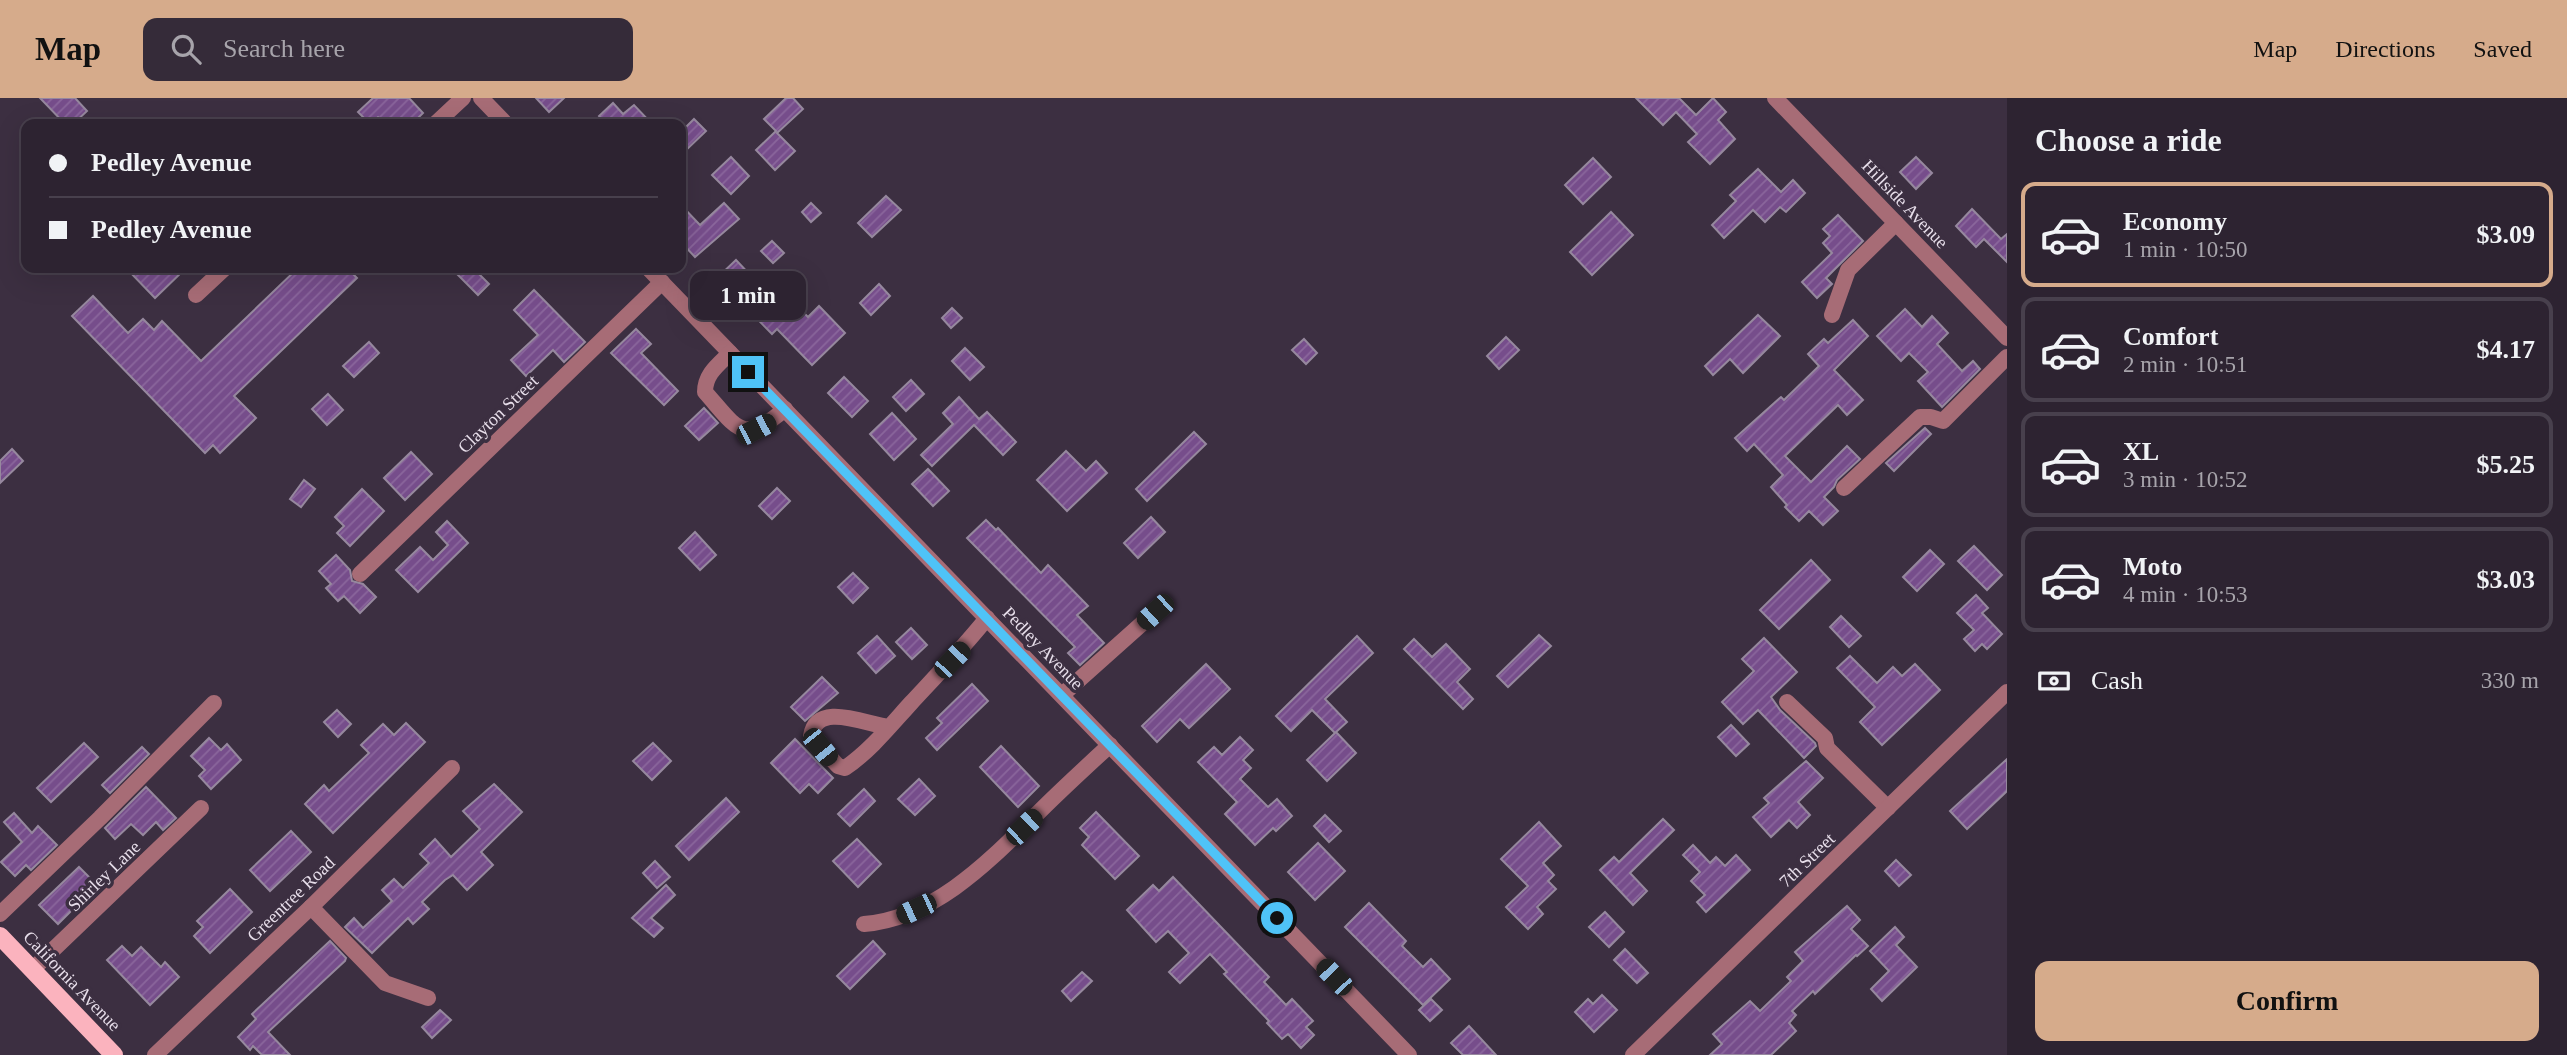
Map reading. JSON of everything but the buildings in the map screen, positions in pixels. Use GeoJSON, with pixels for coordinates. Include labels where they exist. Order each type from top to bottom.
{"type":"FeatureCollection","features":[{"type":"Feature","properties":{"kind":"main road","name":"California Avenue"},"geometry":{"type":"LineString","coordinates":[[0,936],[114,1055]]}},
{"type":"Feature","properties":{"kind":"street"},"geometry":{"type":"LineString","coordinates":[[440,119],[463,98]]}},
{"type":"Feature","properties":{"kind":"street"},"geometry":{"type":"LineString","coordinates":[[481,98],[501,119]]}},
{"type":"Feature","properties":{"kind":"street","name":"Hillside Avenue"},"geometry":{"type":"LineString","coordinates":[[1775,98],[2007,338]]}},
{"type":"Feature","properties":{"kind":"street"},"geometry":{"type":"LineString","coordinates":[[1832,316],[1848,270],[1896,223]]}},
{"type":"Feature","properties":{"kind":"street"},"geometry":{"type":"LineString","coordinates":[[195,295],[219,273]]}},
{"type":"Feature","properties":{"kind":"street","name":"Pedley Avenue"},"geometry":{"type":"LineString","coordinates":[[653,273],[1409,1055]]}},
{"type":"Feature","properties":{"kind":"street","name":"Clayton Street"},"geometry":{"type":"LineString","coordinates":[[360,574],[662,282]]}},
{"type":"Feature","properties":{"kind":"street"},"geometry":{"type":"LineString","coordinates":[[730,353],[710,373],[705,383],[705,392],[734,424],[746,431],[756,429],[769,423],[785,410]]}},
{"type":"Feature","properties":{"kind":"street"},"geometry":{"type":"LineString","coordinates":[[1844,488],[1920,417],[1943,421],[2007,357]]}},
{"type":"Feature","properties":{"kind":"street"},"geometry":{"type":"LineString","coordinates":[[1062,695],[1155,612]]}},
{"type":"Feature","properties":{"kind":"street"},"geometry":{"type":"LineString","coordinates":[[889,727],[964,647],[987,618]]}},
{"type":"Feature","properties":{"kind":"street","name":"7th Street"},"geometry":{"type":"LineString","coordinates":[[1633,1055],[2007,692]]}},
{"type":"Feature","properties":{"kind":"street"},"geometry":{"type":"LineString","coordinates":[[1787,702],[1825,738],[1827,748],[1888,808]]}},
{"type":"Feature","properties":{"kind":"street"},"geometry":{"type":"LineString","coordinates":[[0,914],[214,703]]}},
{"type":"Feature","properties":{"kind":"street"},"geometry":{"type":"LineString","coordinates":[[864,923],[897,918],[934,900],[972,875],[1110,745]]}},
{"type":"Feature","properties":{"kind":"street","name":"Greentree Road"},"geometry":{"type":"LineString","coordinates":[[155,1055],[452,768]]}},
{"type":"Feature","properties":{"kind":"street","name":"Shirley Lane"},"geometry":{"type":"LineString","coordinates":[[32,970],[201,808]]}},
{"type":"Feature","properties":{"kind":"street"},"geometry":{"type":"LineString","coordinates":[[311,906],[385,983],[428,998]]}},
{"type":"Feature","properties":{"kind":"route"},"geometry":{"type":"LineString","coordinates":[[748,372],[1277,918]]}}]}
